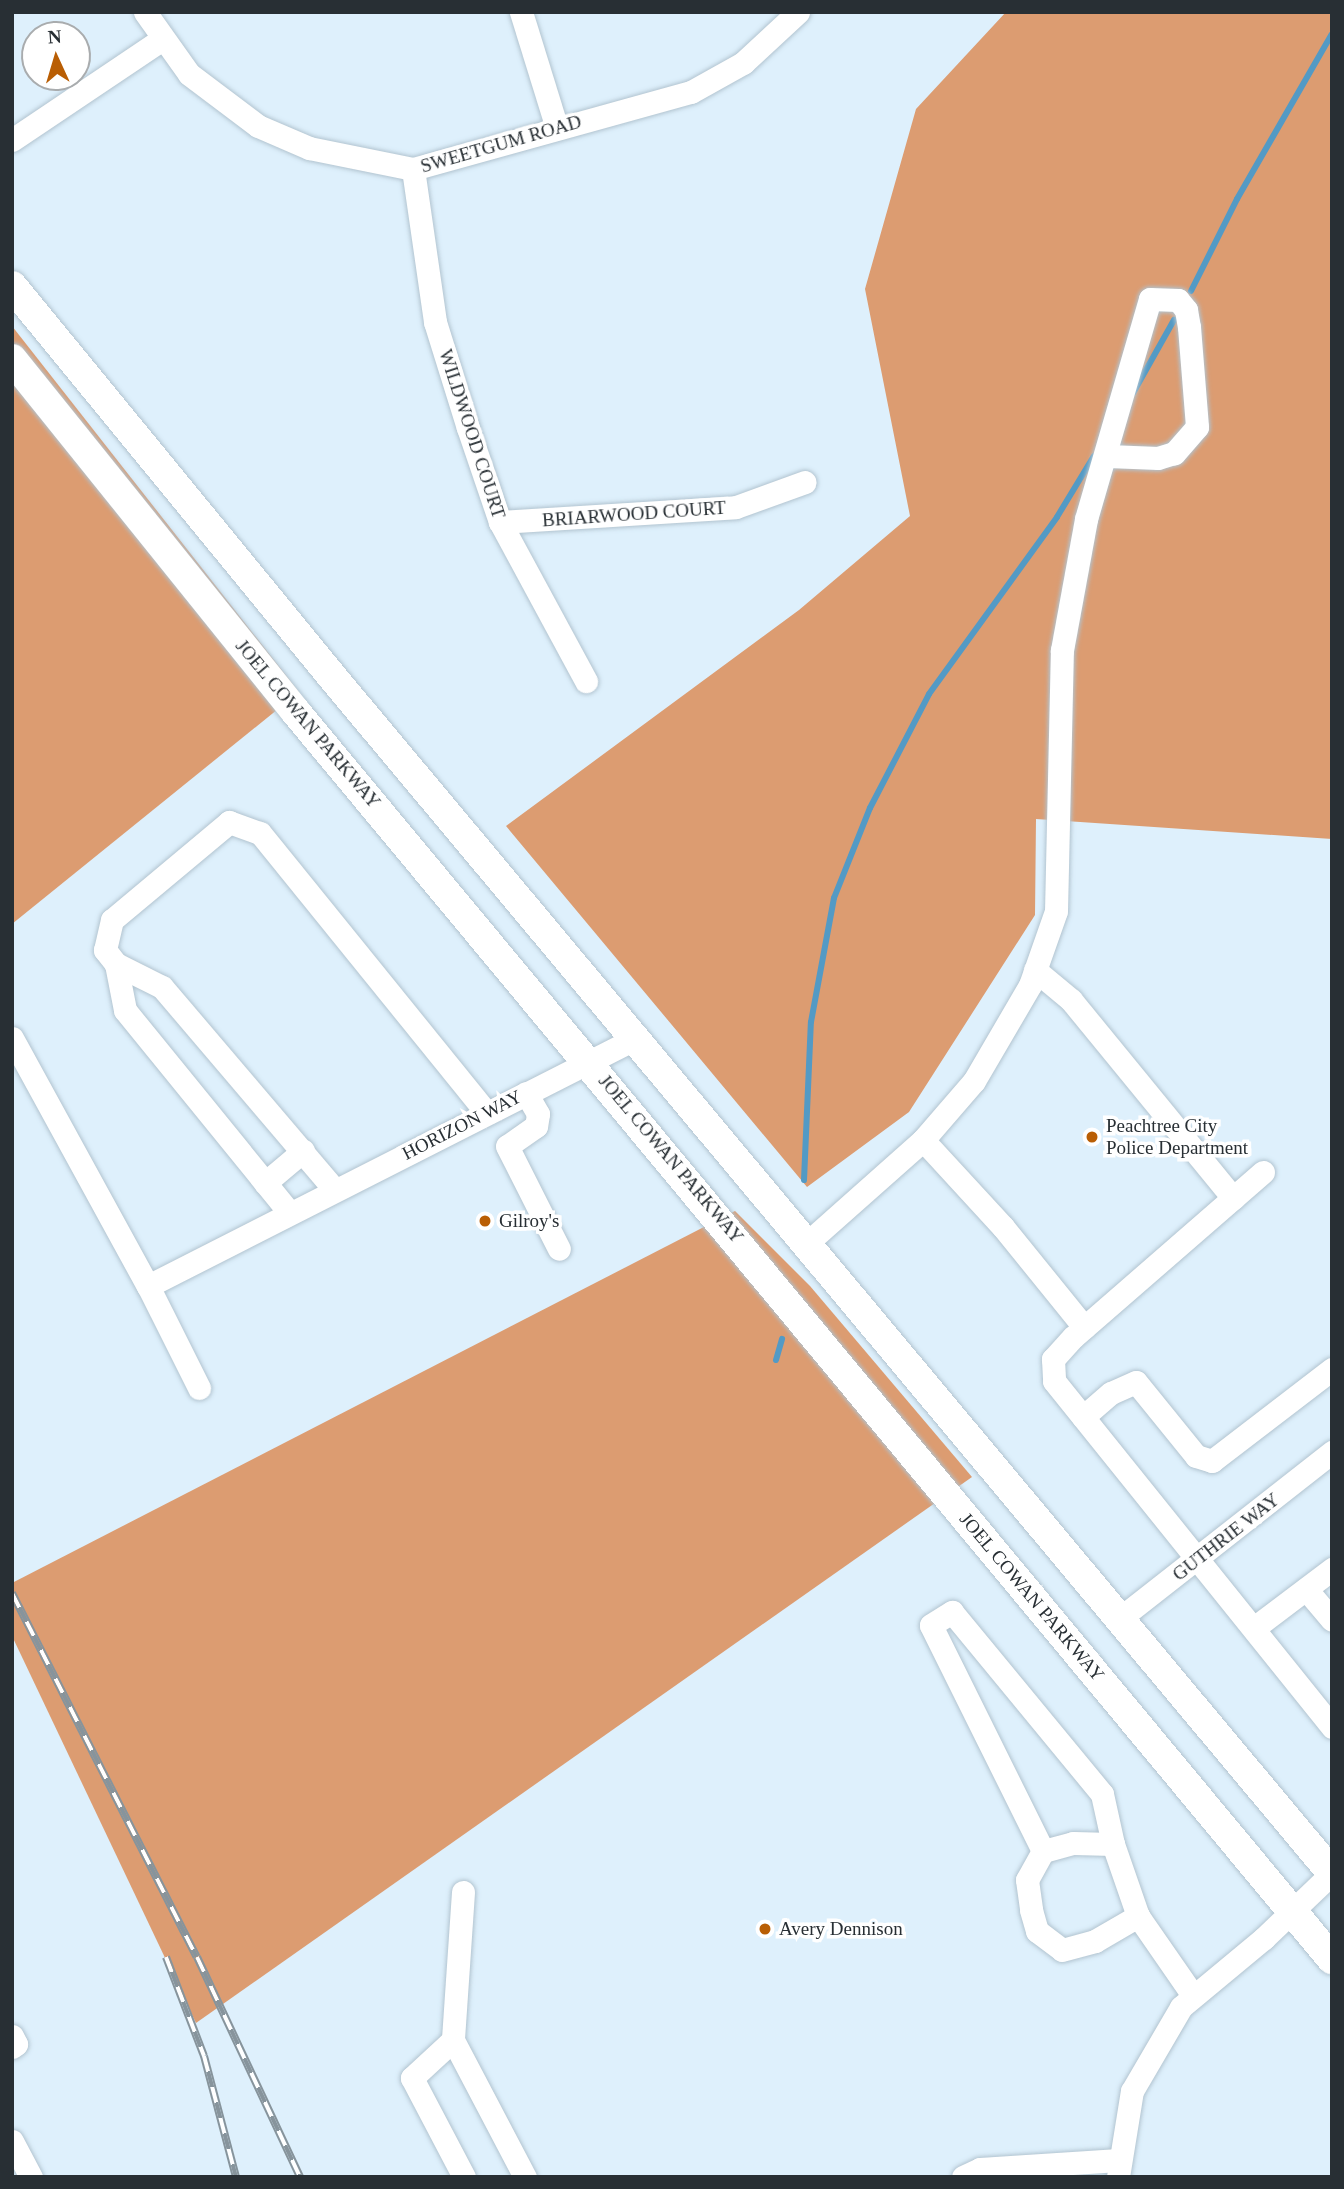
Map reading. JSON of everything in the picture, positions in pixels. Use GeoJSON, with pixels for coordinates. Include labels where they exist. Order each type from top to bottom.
{"type":"FeatureCollection","features":[{"type":"Feature","properties":{"kind":"main road"},"geometry":{"type":"LineString","coordinates":[[12,286],[334,679],[1332,1873]]}},
{"type":"Feature","properties":{"kind":"main road","name":"JOEL COWAN PARKWAY"},"geometry":{"type":"LineString","coordinates":[[12,359],[295,711],[590,1061],[1332,1959]]}},
{"type":"Feature","properties":{"kind":"street","name":"SWEETGUM ROAD"},"geometry":{"type":"LineString","coordinates":[[145,12],[161,40],[209,92],[284,140],[338,156],[413,169],[678,96],[718,79],[798,12]]}},
{"type":"Feature","properties":{"kind":"street"},"geometry":{"type":"LineString","coordinates":[[521,12],[557,128]]}},
{"type":"Feature","properties":{"kind":"street"},"geometry":{"type":"LineString","coordinates":[[12,140],[161,40]]}},
{"type":"Feature","properties":{"kind":"street","name":"WILDWOOD COURT"},"geometry":{"type":"LineString","coordinates":[[413,169],[435,322],[500,522],[586,681]]}},
{"type":"Feature","properties":{"kind":"street"},"geometry":{"type":"LineString","coordinates":[[807,1242],[923,1140],[974,1081],[1035,970],[1056,911],[1062,650],[1086,519],[1108,456],[1111,429],[1150,299],[1178,299],[1186,310],[1189,327],[1198,427],[1174,453],[1158,458],[1108,456]]}},
{"type":"Feature","properties":{"kind":"street","name":"BRIARWOOD COURT"},"geometry":{"type":"LineString","coordinates":[[500,522],[736,507],[805,482]]}},
{"type":"Feature","properties":{"kind":"street"},"geometry":{"type":"LineString","coordinates":[[334,1189],[162,987],[116,964],[105,950],[112,920],[217,828],[229,822],[244,824],[260,833],[487,1113]]}},
{"type":"Feature","properties":{"kind":"street"},"geometry":{"type":"LineString","coordinates":[[116,964],[125,1010],[289,1212]]}},
{"type":"Feature","properties":{"kind":"street"},"geometry":{"type":"LineString","coordinates":[[1035,970],[1071,1000],[1233,1199]]}},
{"type":"Feature","properties":{"kind":"street"},"geometry":{"type":"LineString","coordinates":[[12,1038],[148,1286],[199,1388]]}},
{"type":"Feature","properties":{"kind":"street","name":"HORIZON WAY"},"geometry":{"type":"LineString","coordinates":[[148,1286],[334,1189],[636,1038]]}},
{"type":"Feature","properties":{"kind":"street"},"geometry":{"type":"LineString","coordinates":[[526,1093],[538,1114],[536,1126],[507,1146],[559,1249]]}},
{"type":"Feature","properties":{"kind":"street"},"geometry":{"type":"LineString","coordinates":[[923,1140],[1003,1227],[1084,1327]]}},
{"type":"Feature","properties":{"kind":"street"},"geometry":{"type":"LineString","coordinates":[[265,1183],[303,1151]]}},
{"type":"Feature","properties":{"kind":"street"},"geometry":{"type":"LineString","coordinates":[[1263,1172],[1084,1327],[1053,1359],[1054,1381],[1332,1727]]}},
{"type":"Feature","properties":{"kind":"street"},"geometry":{"type":"LineString","coordinates":[[1083,1417],[1111,1393],[1136,1382],[1196,1456],[1212,1461],[1332,1369]]}},
{"type":"Feature","properties":{"kind":"street","name":"GUTHRIE WAY"},"geometry":{"type":"LineString","coordinates":[[1119,1619],[1198,1560],[1332,1452]]}},
{"type":"Feature","properties":{"kind":"street"},"geometry":{"type":"LineString","coordinates":[[1254,1628],[1332,1569]]}},
{"type":"Feature","properties":{"kind":"street"},"geometry":{"type":"LineString","coordinates":[[1306,1589],[1332,1620]]}},
{"type":"Feature","properties":{"kind":"street"},"geometry":{"type":"LineString","coordinates":[[1043,1851],[931,1625],[952,1612],[1102,1794],[1113,1844],[1138,1916],[1192,1993]]}},
{"type":"Feature","properties":{"kind":"street"},"geometry":{"type":"LineString","coordinates":[[1113,1844],[1073,1843],[1043,1851],[1027,1880],[1037,1931],[1062,1950],[1095,1941],[1138,1916]]}},
{"type":"Feature","properties":{"kind":"street"},"geometry":{"type":"LineString","coordinates":[[962,2177],[980,2169],[1118,2168],[1132,2091],[1159,2039],[1192,1993],[1268,1934],[1332,1873]]}},
{"type":"Feature","properties":{"kind":"street"},"geometry":{"type":"LineString","coordinates":[[463,1892],[453,2040],[525,2177]]}},
{"type":"Feature","properties":{"kind":"street"},"geometry":{"type":"LineString","coordinates":[[12,2036],[16,2044],[12,2047]]}},
{"type":"Feature","properties":{"kind":"street"},"geometry":{"type":"LineString","coordinates":[[453,2040],[412,2078],[464,2177]]}},
{"type":"Feature","properties":{"kind":"street"},"geometry":{"type":"LineString","coordinates":[[12,2141],[31,2177]]}},
{"type":"Feature","properties":{"kind":"shaded area"},"geometry":{"type":"Polygon","coordinates":[[[1006,12],[1332,12],[1332,839],[1036,819],[1035,915],[909,1112],[807,1187],[506,826],[799,610],[910,516],[865,289],[916,109],[1006,12]]]}},
{"type":"Feature","properties":{"kind":"shaded area"},"geometry":{"type":"Polygon","coordinates":[[[12,326],[299,692],[12,924],[12,326]]]}},
{"type":"Feature","properties":{"kind":"shaded area"},"geometry":{"type":"Polygon","coordinates":[[[735,1211],[810,1286],[972,1477],[196,2023],[12,1636],[12,1583],[735,1211]]]}},
{"type":"Feature","properties":{"kind":"waterway"},"geometry":{"type":"LineString","coordinates":[[1191,291],[1237,199],[1332,34]]}},
{"type":"Feature","properties":{"kind":"waterway"},"geometry":{"type":"LineString","coordinates":[[1133,393],[1174,320]]}},
{"type":"Feature","properties":{"kind":"waterway"},"geometry":{"type":"LineString","coordinates":[[804,1180],[811,1022],[834,898],[870,808],[929,694],[1057,517],[1094,456]]}},
{"type":"Feature","properties":{"kind":"waterway"},"geometry":{"type":"LineString","coordinates":[[776,1360],[782,1339]]}},
{"type":"Feature","properties":{"kind":"railway"},"geometry":{"type":"LineString","coordinates":[[12,1593],[197,1957],[300,2177]]}},
{"type":"Feature","properties":{"kind":"railway"},"geometry":{"type":"LineString","coordinates":[[166,1957],[204,2056],[236,2177]]}},
{"type":"Feature","properties":{"kind":"place","name":"Peachtree City Police Department"},"geometry":{"type":"Point","coordinates":[1092,1137]}},
{"type":"Feature","properties":{"kind":"place","name":"Gilroy's"},"geometry":{"type":"Point","coordinates":[485,1221]}},
{"type":"Feature","properties":{"kind":"place","name":"Avery Dennison"},"geometry":{"type":"Point","coordinates":[765,1929]}}]}
